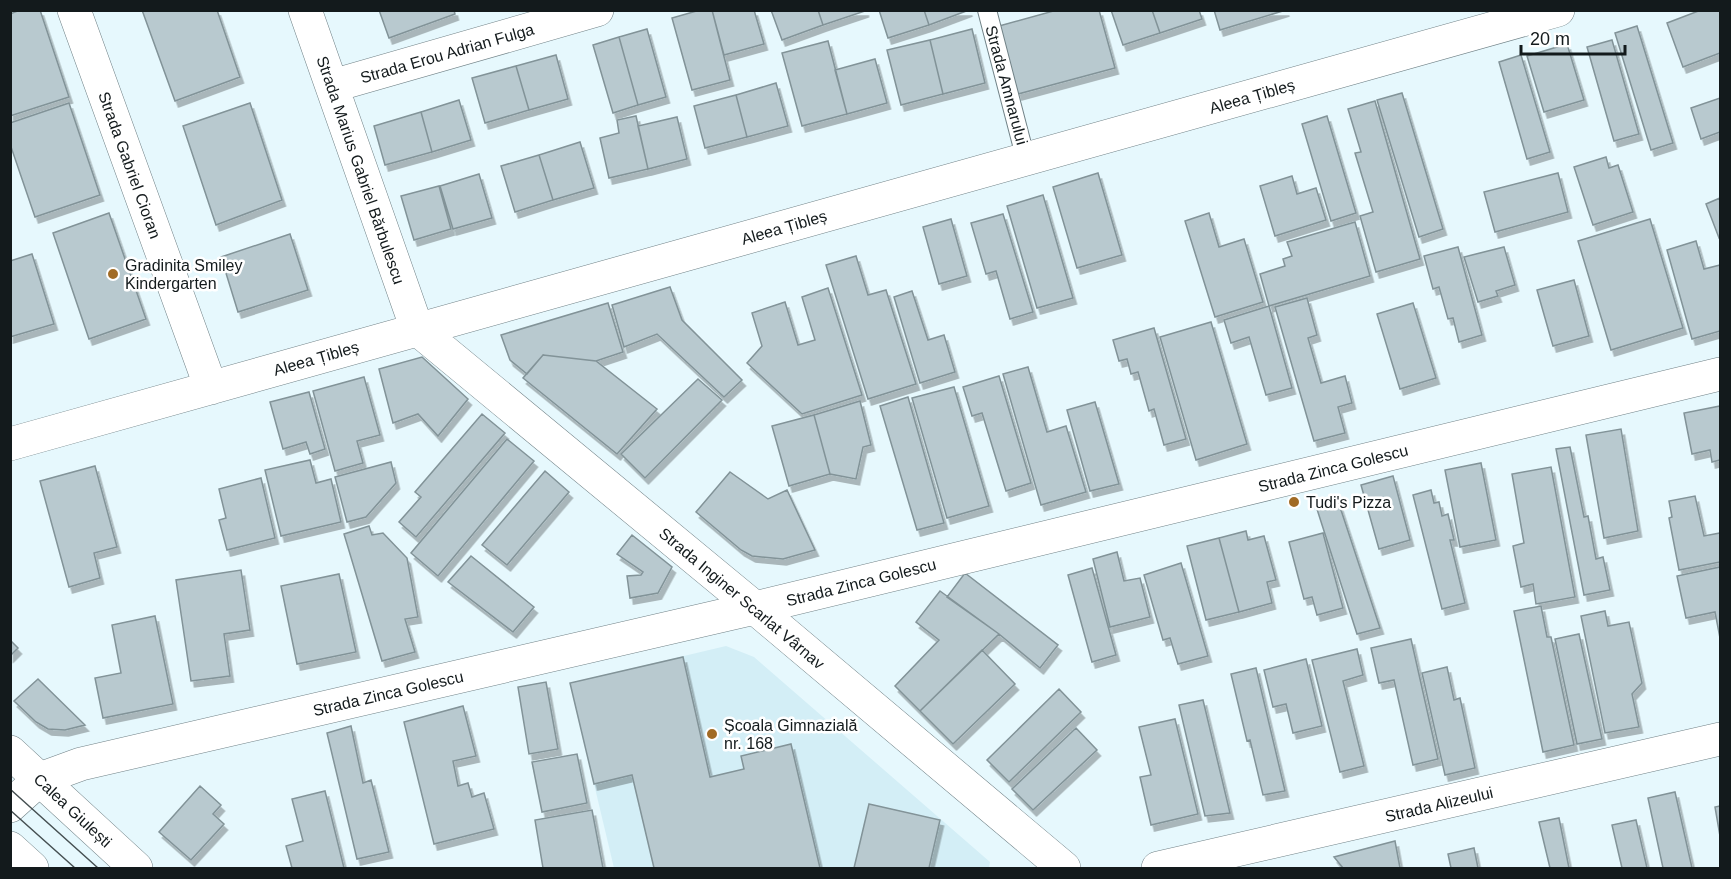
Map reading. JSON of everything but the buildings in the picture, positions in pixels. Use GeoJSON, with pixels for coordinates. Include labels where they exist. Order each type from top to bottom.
{"type":"FeatureCollection","features":[{"type":"Feature","properties":{"kind":"street","name":"Strada Gabriel Cioran"},"geometry":{"type":"LineString","coordinates":[[74,10],[211,388]]}},
{"type":"Feature","properties":{"kind":"street","name":"Strada Marius Gabriel Bărbulescu"},"geometry":{"type":"LineString","coordinates":[[305,10],[417,330]]}},
{"type":"Feature","properties":{"kind":"street","name":"Strada Erou Adrian Fulga"},"geometry":{"type":"LineString","coordinates":[[332,86],[597,10]]}},
{"type":"Feature","properties":{"kind":"street","name":"Aleea Țibleș"},"geometry":{"type":"LineString","coordinates":[[10,444],[1558,10]]}},
{"type":"Feature","properties":{"kind":"street","name":"Strada Inginer Scarlat Vârnav"},"geometry":{"type":"LineString","coordinates":[[417,330],[755,608],[1064,868]]}},
{"type":"Feature","properties":{"kind":"street","name":"Strada Zinca Golescu"},"geometry":{"type":"LineString","coordinates":[[10,807],[40,779],[81,764],[755,608],[1720,374]]}},
{"type":"Feature","properties":{"kind":"street","name":"Strada Alizeului"},"geometry":{"type":"LineString","coordinates":[[1158,868],[1720,740]]}},
{"type":"Feature","properties":{"kind":"street","name":"Calea Giulești"},"geometry":{"type":"LineString","coordinates":[[10,752],[136,868]]}},
{"type":"Feature","properties":{"kind":"street"},"geometry":{"type":"LineString","coordinates":[[10,848],[32,868]]}},
{"type":"Feature","properties":{"kind":"lane","name":"Strada Amnarului"},"geometry":{"type":"LineString","coordinates":[[987,10],[1026,160]]}},
{"type":"Feature","properties":{"kind":"shaded area","name":"Școala Gimnazială nr. 168"},"geometry":{"type":"Polygon","coordinates":[[[726,646],[754,657],[990,862],[989,868],[614,868],[570,683],[726,646]]]}},
{"type":"Feature","properties":{"kind":"tram line"},"geometry":{"type":"LineString","coordinates":[[10,789],[98,868]]}},
{"type":"Feature","properties":{"kind":"tram line"},"geometry":{"type":"LineString","coordinates":[[10,810],[75,868]]}},
{"type":"Feature","properties":{"kind":"place","name":"Gradinita Smiley Kindergarten"},"geometry":{"type":"Point","coordinates":[113,274]}},
{"type":"Feature","properties":{"kind":"place","name":"Tudi's Pizza"},"geometry":{"type":"Point","coordinates":[1294,502]}},
{"type":"Feature","properties":{"kind":"place","name":"Școala Gimnazială nr. 168"},"geometry":{"type":"Point","coordinates":[712,734]}}]}
